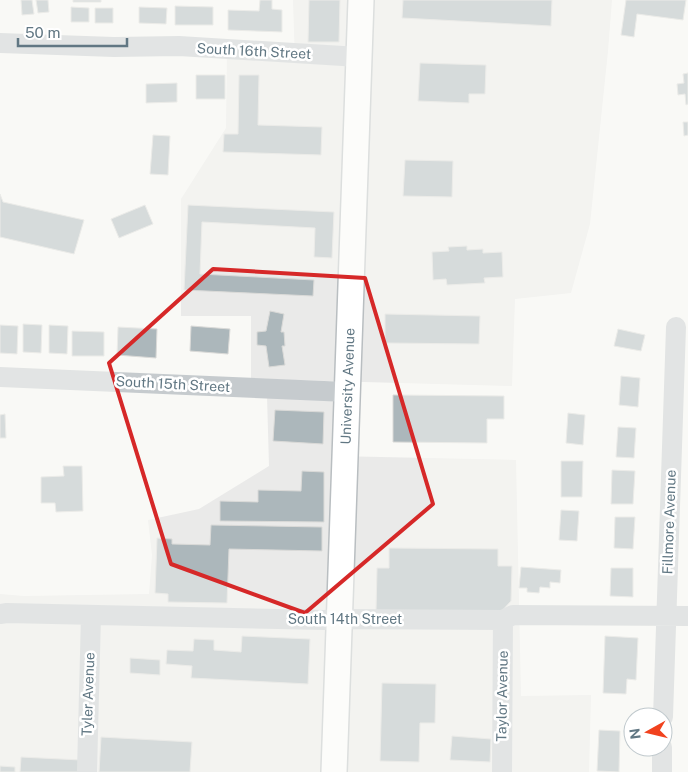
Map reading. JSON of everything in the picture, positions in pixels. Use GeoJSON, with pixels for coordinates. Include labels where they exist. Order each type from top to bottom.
{"type":"FeatureCollection","features":[{"type":"Feature","properties":{"kind":"main road","name":"University Avenue"},"geometry":{"type":"LineString","coordinates":[[334,772],[361,0]]}},
{"type":"Feature","properties":{"kind":"street","name":"South 16th Street"},"geometry":{"type":"LineString","coordinates":[[0,44],[114,47],[179,46],[359,57]]}},
{"type":"Feature","properties":{"kind":"street","name":"Fillmore Avenue"},"geometry":{"type":"LineString","coordinates":[[663,707],[676,327]]}},
{"type":"Feature","properties":{"kind":"street","name":"South 15th Street"},"geometry":{"type":"LineString","coordinates":[[0,377],[347,392]]}},
{"type":"Feature","properties":{"kind":"street","name":"South 14th Street"},"geometry":{"type":"LineString","coordinates":[[0,614],[7,612],[324,620],[503,620],[513,615],[688,616]]}},
{"type":"Feature","properties":{"kind":"street","name":"Tyler Avenue"},"geometry":{"type":"LineString","coordinates":[[87,772],[91,615]]}},
{"type":"Feature","properties":{"kind":"street","name":"Taylor Avenue"},"geometry":{"type":"LineString","coordinates":[[502,772],[503,620]]}},
{"type":"Feature","properties":{"kind":"street"},"geometry":{"type":"LineString","coordinates":[[662,757],[662,772]]}},
{"type":"Feature","properties":{"kind":"highlighted area"},"geometry":{"type":"Polygon","coordinates":[[[213,269],[365,278],[433,504],[305,613],[171,564],[109,363],[213,269]]]}},
{"type":"Feature","properties":{"kind":"shaded area"},"geometry":{"type":"Polygon","coordinates":[[[293,0],[612,0],[590,224],[571,293],[515,299],[512,386],[251,379],[251,316],[181,316],[181,199],[226,128],[227,52],[295,62],[293,0]]]}},
{"type":"Feature","properties":{"kind":"shaded area"},"geometry":{"type":"Polygon","coordinates":[[[267,396],[335,398],[334,456],[516,460],[521,696],[591,695],[589,772],[0,772],[0,594],[24,596],[149,594],[152,555],[148,520],[199,509],[269,466],[267,396]]]}},
{"type":"Feature","properties":{"kind":"building"},"geometry":{"type":"Polygon","coordinates":[[[21,0],[32,0],[34,14],[22,15],[21,0]]]}},
{"type":"Feature","properties":{"kind":"building"},"geometry":{"type":"Polygon","coordinates":[[[36,0],[48,0],[49,12],[38,13],[36,0]]]}},
{"type":"Feature","properties":{"kind":"building"},"geometry":{"type":"Polygon","coordinates":[[[73,0],[101,0],[101,2],[73,2],[73,0]]]}},
{"type":"Feature","properties":{"kind":"building"},"geometry":{"type":"Polygon","coordinates":[[[260,0],[272,0],[272,9],[282,10],[282,32],[228,30],[228,10],[259,11],[260,0]]]}},
{"type":"Feature","properties":{"kind":"building"},"geometry":{"type":"Polygon","coordinates":[[[309,0],[340,0],[339,42],[308,42],[309,0]]]}},
{"type":"Feature","properties":{"kind":"building"},"geometry":{"type":"Polygon","coordinates":[[[403,0],[552,0],[551,26],[402,18],[403,0]]]}},
{"type":"Feature","properties":{"kind":"building"},"geometry":{"type":"Polygon","coordinates":[[[626,0],[686,0],[683,20],[637,14],[634,37],[621,35],[626,0]]]}},
{"type":"Feature","properties":{"kind":"building"},"geometry":{"type":"Polygon","coordinates":[[[175,6],[213,7],[213,25],[175,25],[175,6]]]}},
{"type":"Feature","properties":{"kind":"building"},"geometry":{"type":"Polygon","coordinates":[[[71,7],[89,8],[89,22],[71,22],[71,7]]]}},
{"type":"Feature","properties":{"kind":"building"},"geometry":{"type":"Polygon","coordinates":[[[139,7],[167,8],[166,24],[139,23],[139,7]]]}},
{"type":"Feature","properties":{"kind":"building"},"geometry":{"type":"Polygon","coordinates":[[[95,8],[113,8],[113,23],[95,23],[95,8]]]}},
{"type":"Feature","properties":{"kind":"building"},"geometry":{"type":"Polygon","coordinates":[[[420,63],[486,65],[485,94],[469,94],[469,103],[418,101],[420,63]]]}},
{"type":"Feature","properties":{"kind":"building"},"geometry":{"type":"Polygon","coordinates":[[[688,73],[688,104],[686,105],[685,94],[678,95],[677,84],[684,83],[683,74],[688,73]]]}},
{"type":"Feature","properties":{"kind":"building"},"geometry":{"type":"Polygon","coordinates":[[[196,75],[225,75],[225,99],[196,99],[196,75]]]}},
{"type":"Feature","properties":{"kind":"building"},"geometry":{"type":"Polygon","coordinates":[[[239,75],[259,75],[258,125],[322,127],[321,155],[223,152],[224,134],[238,134],[239,75]]]}},
{"type":"Feature","properties":{"kind":"building"},"geometry":{"type":"Polygon","coordinates":[[[177,83],[177,102],[146,103],[146,84],[177,83]]]}},
{"type":"Feature","properties":{"kind":"building"},"geometry":{"type":"Polygon","coordinates":[[[683,122],[688,122],[688,135],[684,136],[683,122]]]}},
{"type":"Feature","properties":{"kind":"building"},"geometry":{"type":"Polygon","coordinates":[[[153,135],[170,136],[168,175],[150,174],[153,135]]]}},
{"type":"Feature","properties":{"kind":"building"},"geometry":{"type":"Polygon","coordinates":[[[405,160],[453,161],[452,197],[403,196],[405,160]]]}},
{"type":"Feature","properties":{"kind":"building"},"geometry":{"type":"Polygon","coordinates":[[[0,194],[3,202],[84,220],[74,254],[0,237],[0,194]]]}},
{"type":"Feature","properties":{"kind":"building"},"geometry":{"type":"Polygon","coordinates":[[[145,205],[153,224],[119,238],[111,219],[145,205]]]}},
{"type":"Feature","properties":{"kind":"building"},"geometry":{"type":"Polygon","coordinates":[[[188,205],[334,212],[332,258],[314,257],[315,228],[202,222],[200,274],[314,280],[313,296],[184,290],[188,205]]]}},
{"type":"Feature","properties":{"kind":"building"},"geometry":{"type":"Polygon","coordinates":[[[467,246],[467,250],[483,249],[483,253],[502,252],[503,277],[484,278],[485,283],[447,285],[446,279],[433,280],[432,252],[449,251],[448,247],[467,246]]]}},
{"type":"Feature","properties":{"kind":"building"},"geometry":{"type":"Polygon","coordinates":[[[270,311],[284,314],[281,332],[284,332],[285,346],[282,346],[285,365],[269,367],[266,346],[257,345],[257,332],[266,331],[270,311]]]}},
{"type":"Feature","properties":{"kind":"building"},"geometry":{"type":"Polygon","coordinates":[[[385,314],[480,316],[479,344],[385,343],[385,314]]]}},
{"type":"Feature","properties":{"kind":"building"},"geometry":{"type":"Polygon","coordinates":[[[23,324],[42,325],[41,353],[23,352],[23,324]]]}},
{"type":"Feature","properties":{"kind":"building"},"geometry":{"type":"Polygon","coordinates":[[[0,325],[18,326],[17,354],[0,353],[0,325]]]}},
{"type":"Feature","properties":{"kind":"building"},"geometry":{"type":"Polygon","coordinates":[[[49,325],[68,326],[67,354],[49,353],[49,325]]]}},
{"type":"Feature","properties":{"kind":"building"},"geometry":{"type":"Polygon","coordinates":[[[191,326],[230,329],[228,354],[190,351],[191,326]]]}},
{"type":"Feature","properties":{"kind":"building"},"geometry":{"type":"Polygon","coordinates":[[[118,327],[157,329],[156,358],[117,355],[118,327]]]}},
{"type":"Feature","properties":{"kind":"building"},"geometry":{"type":"Polygon","coordinates":[[[618,329],[645,335],[641,351],[614,346],[618,329]]]}},
{"type":"Feature","properties":{"kind":"building"},"geometry":{"type":"Polygon","coordinates":[[[72,331],[104,332],[104,356],[72,356],[72,331]]]}},
{"type":"Feature","properties":{"kind":"building"},"geometry":{"type":"Polygon","coordinates":[[[621,376],[640,378],[638,407],[619,405],[621,376]]]}},
{"type":"Feature","properties":{"kind":"building"},"geometry":{"type":"Polygon","coordinates":[[[393,395],[504,396],[504,419],[487,419],[487,443],[393,442],[393,395]]]}},
{"type":"Feature","properties":{"kind":"building"},"geometry":{"type":"Polygon","coordinates":[[[275,410],[324,412],[323,444],[273,441],[275,410]]]}},
{"type":"Feature","properties":{"kind":"building"},"geometry":{"type":"Polygon","coordinates":[[[568,413],[585,415],[583,445],[566,443],[568,413]]]}},
{"type":"Feature","properties":{"kind":"building"},"geometry":{"type":"Polygon","coordinates":[[[5,414],[6,438],[0,438],[0,415],[5,414]]]}},
{"type":"Feature","properties":{"kind":"building"},"geometry":{"type":"Polygon","coordinates":[[[618,427],[636,428],[634,458],[616,457],[618,427]]]}},
{"type":"Feature","properties":{"kind":"building"},"geometry":{"type":"Polygon","coordinates":[[[561,461],[583,461],[582,497],[561,497],[561,461]]]}},
{"type":"Feature","properties":{"kind":"building"},"geometry":{"type":"Polygon","coordinates":[[[63,466],[82,466],[83,511],[56,512],[55,503],[41,503],[41,477],[64,476],[63,466]]]}},
{"type":"Feature","properties":{"kind":"building"},"geometry":{"type":"Polygon","coordinates":[[[612,470],[635,471],[633,504],[611,504],[612,470]]]}},
{"type":"Feature","properties":{"kind":"building"},"geometry":{"type":"Polygon","coordinates":[[[302,471],[324,472],[324,522],[220,521],[220,501],[258,502],[258,490],[301,491],[302,471]]]}},
{"type":"Feature","properties":{"kind":"building"},"geometry":{"type":"Polygon","coordinates":[[[561,510],[579,511],[577,541],[559,540],[561,510]]]}},
{"type":"Feature","properties":{"kind":"building"},"geometry":{"type":"Polygon","coordinates":[[[615,517],[635,517],[633,549],[614,548],[615,517]]]}},
{"type":"Feature","properties":{"kind":"building"},"geometry":{"type":"Polygon","coordinates":[[[211,525],[322,527],[322,551],[229,549],[227,603],[168,602],[168,594],[155,593],[157,538],[172,539],[172,544],[210,545],[211,525]]]}},
{"type":"Feature","properties":{"kind":"building"},"geometry":{"type":"Polygon","coordinates":[[[389,548],[498,549],[498,566],[512,566],[511,601],[501,612],[376,611],[377,568],[389,568],[389,548]]]}},
{"type":"Feature","properties":{"kind":"building"},"geometry":{"type":"Polygon","coordinates":[[[521,567],[561,570],[560,583],[550,582],[550,588],[540,587],[539,593],[527,592],[527,588],[519,588],[521,567]]]}},
{"type":"Feature","properties":{"kind":"building"},"geometry":{"type":"Polygon","coordinates":[[[611,568],[633,568],[633,597],[610,596],[611,568]]]}},
{"type":"Feature","properties":{"kind":"building"},"geometry":{"type":"Polygon","coordinates":[[[242,636],[310,639],[308,684],[191,678],[192,666],[166,664],[167,650],[193,651],[194,639],[214,640],[214,650],[241,652],[242,636]]]}},
{"type":"Feature","properties":{"kind":"building"},"geometry":{"type":"Polygon","coordinates":[[[605,636],[638,638],[636,680],[627,679],[626,694],[603,693],[605,636]]]}},
{"type":"Feature","properties":{"kind":"building"},"geometry":{"type":"Polygon","coordinates":[[[130,658],[160,660],[160,675],[130,673],[130,658]]]}},
{"type":"Feature","properties":{"kind":"building"},"geometry":{"type":"Polygon","coordinates":[[[382,683],[436,684],[435,723],[420,723],[419,762],[380,761],[382,683]]]}},
{"type":"Feature","properties":{"kind":"building"},"geometry":{"type":"Polygon","coordinates":[[[599,730],[620,731],[619,772],[597,771],[599,730]]]}},
{"type":"Feature","properties":{"kind":"building"},"geometry":{"type":"Polygon","coordinates":[[[452,736],[491,739],[490,762],[450,760],[452,736]]]}},
{"type":"Feature","properties":{"kind":"building"},"geometry":{"type":"Polygon","coordinates":[[[101,737],[192,742],[190,772],[99,772],[101,737]]]}},
{"type":"Feature","properties":{"kind":"building"},"geometry":{"type":"Polygon","coordinates":[[[21,757],[81,760],[80,772],[20,772],[21,757]]]}},
{"type":"Feature","properties":{"kind":"building"},"geometry":{"type":"Polygon","coordinates":[[[0,766],[15,767],[15,772],[0,772],[0,766]]]}}]}
